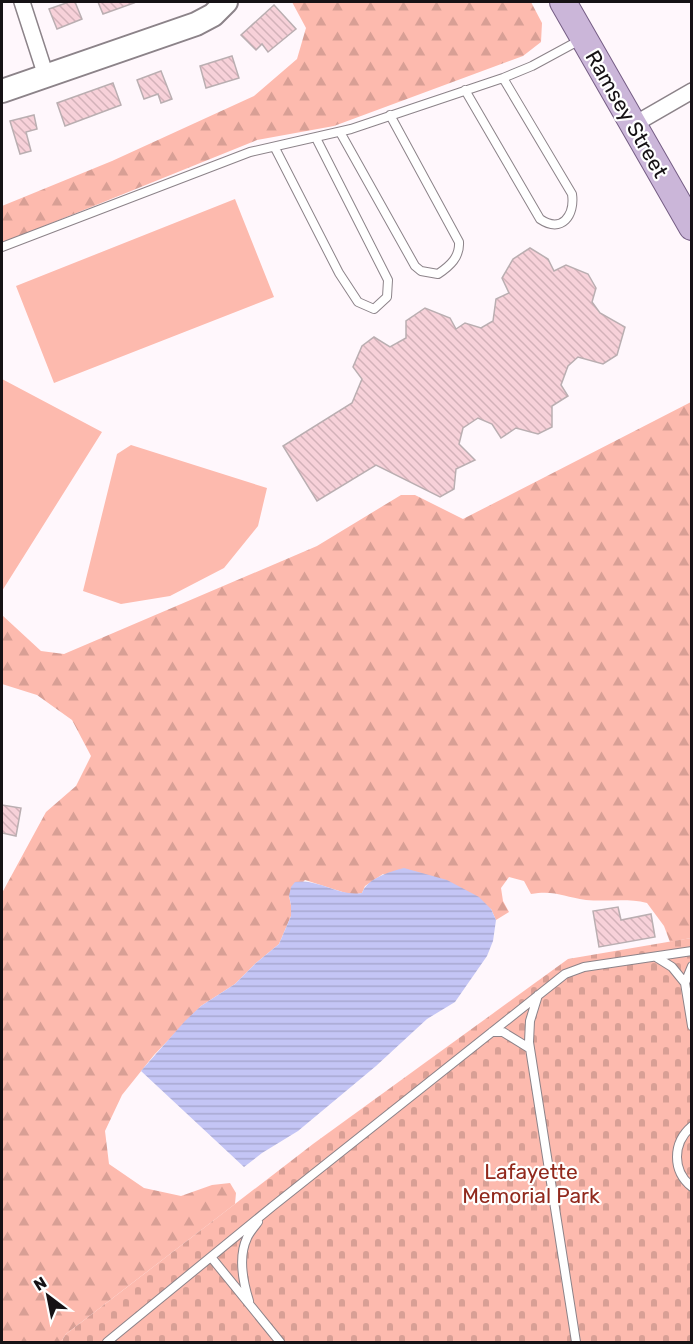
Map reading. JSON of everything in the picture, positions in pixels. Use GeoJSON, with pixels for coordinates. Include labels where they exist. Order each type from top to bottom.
{"type":"FeatureCollection","features":[{"type":"Feature","properties":{"kind":"main road","name":"Ramsey Street"},"geometry":{"type":"LineString","coordinates":[[563,2],[692,227]]}},
{"type":"Feature","properties":{"kind":"street"},"geometry":{"type":"LineString","coordinates":[[22,2],[46,76]]}},
{"type":"Feature","properties":{"kind":"street"},"geometry":{"type":"LineString","coordinates":[[2,91],[196,24],[213,15],[226,2]]}},
{"type":"Feature","properties":{"kind":"street"},"geometry":{"type":"LineString","coordinates":[[633,125],[692,91]]}},
{"type":"Feature","properties":{"kind":"lane"},"geometry":{"type":"LineString","coordinates":[[2,248],[250,152],[340,132],[503,78],[532,66],[584,38]]}},
{"type":"Feature","properties":{"kind":"lane"},"geometry":{"type":"LineString","coordinates":[[465,90],[540,219],[548,224],[558,224],[569,218],[573,207],[572,194],[503,78]]}},
{"type":"Feature","properties":{"kind":"lane"},"geometry":{"type":"LineString","coordinates":[[340,132],[415,266],[421,271],[438,274],[453,261],[459,250],[459,242],[390,115]]}},
{"type":"Feature","properties":{"kind":"lane"},"geometry":{"type":"LineString","coordinates":[[275,148],[339,273],[358,302],[374,309],[387,297],[388,280],[316,138]]}},
{"type":"Feature","properties":{"kind":"lane"},"geometry":{"type":"LineString","coordinates":[[107,1342],[262,1215],[565,974],[575,969],[692,951]]}},
{"type":"Feature","properties":{"kind":"lane"},"geometry":{"type":"LineString","coordinates":[[656,957],[672,967],[685,983],[692,1026]]}},
{"type":"Feature","properties":{"kind":"lane"},"geometry":{"type":"LineString","coordinates":[[685,983],[692,966]]}},
{"type":"Feature","properties":{"kind":"lane"},"geometry":{"type":"LineString","coordinates":[[538,995],[530,1021],[529,1048],[576,1342]]}},
{"type":"Feature","properties":{"kind":"lane"},"geometry":{"type":"LineString","coordinates":[[492,1032],[503,1032],[529,1048]]}},
{"type":"Feature","properties":{"kind":"lane"},"geometry":{"type":"LineString","coordinates":[[692,1126],[680,1141],[676,1153],[677,1167],[684,1181],[692,1187]]}},
{"type":"Feature","properties":{"kind":"lane"},"geometry":{"type":"LineString","coordinates":[[250,1305],[244,1286],[242,1261],[246,1239],[262,1215]]}},
{"type":"Feature","properties":{"kind":"lane"},"geometry":{"type":"LineString","coordinates":[[211,1257],[280,1342]]}},
{"type":"Feature","properties":{"kind":"green space"},"geometry":{"type":"Polygon","coordinates":[[[292,2],[531,2],[542,23],[541,42],[523,56],[334,126],[257,140],[2,243],[2,206],[112,161],[254,96],[297,59],[306,28],[292,2]]]}},
{"type":"Feature","properties":{"kind":"green space"},"geometry":{"type":"Polygon","coordinates":[[[235,199],[274,297],[54,383],[16,286],[235,199]]]}},
{"type":"Feature","properties":{"kind":"green space"},"geometry":{"type":"Polygon","coordinates":[[[2,379],[102,432],[2,591],[2,379]]]}},
{"type":"Feature","properties":{"kind":"green space"},"geometry":{"type":"Polygon","coordinates":[[[691,402],[691,938],[670,942],[664,926],[647,903],[586,900],[547,893],[531,894],[524,881],[509,877],[501,888],[503,901],[509,912],[496,920],[491,909],[383,874],[365,886],[362,893],[352,895],[305,880],[289,896],[291,916],[279,944],[235,984],[201,1006],[154,1055],[122,1095],[105,1131],[109,1164],[144,1188],[181,1196],[212,1185],[230,1183],[236,1193],[235,1204],[66,1334],[61,1342],[2,1342],[2,893],[46,812],[76,786],[91,756],[72,720],[37,695],[2,684],[2,615],[41,651],[64,654],[317,546],[401,495],[415,495],[463,519],[691,402]]]}},
{"type":"Feature","properties":{"kind":"green space"},"geometry":{"type":"Polygon","coordinates":[[[131,445],[267,488],[258,526],[224,568],[170,596],[121,604],[83,591],[117,454],[131,445]]]}},
{"type":"Feature","properties":{"kind":"green space","name":"Lafayette Memorial Park"},"geometry":{"type":"Polygon","coordinates":[[[691,938],[691,1342],[61,1342],[66,1334],[313,1144],[568,959],[691,938]]]}},
{"type":"Feature","properties":{"kind":"water"},"geometry":{"type":"Polygon","coordinates":[[[404,868],[447,880],[479,897],[491,909],[496,920],[493,941],[487,956],[455,1002],[427,1019],[376,1066],[298,1131],[244,1167],[141,1071],[201,1006],[235,984],[279,944],[291,916],[289,896],[295,882],[304,881],[353,894],[362,893],[374,880],[404,868]]]}},
{"type":"Feature","properties":{"kind":"building"},"geometry":{"type":"Polygon","coordinates":[[[75,2],[82,19],[57,29],[49,9],[75,2]]]}},
{"type":"Feature","properties":{"kind":"building"},"geometry":{"type":"Polygon","coordinates":[[[98,2],[133,2],[134,3],[103,14],[98,2]]]}},
{"type":"Feature","properties":{"kind":"building"},"geometry":{"type":"Polygon","coordinates":[[[274,5],[296,29],[268,52],[262,44],[256,50],[241,35],[274,5]]]}},
{"type":"Feature","properties":{"kind":"building"},"geometry":{"type":"Polygon","coordinates":[[[232,56],[239,78],[206,88],[200,66],[232,56]]]}},
{"type":"Feature","properties":{"kind":"building"},"geometry":{"type":"Polygon","coordinates":[[[161,71],[172,99],[161,103],[158,94],[144,99],[137,80],[161,71]]]}},
{"type":"Feature","properties":{"kind":"building"},"geometry":{"type":"Polygon","coordinates":[[[113,83],[121,105],[65,126],[57,103],[113,83]]]}},
{"type":"Feature","properties":{"kind":"building"},"geometry":{"type":"Polygon","coordinates":[[[34,115],[37,129],[26,132],[31,151],[20,154],[10,121],[34,115]]]}},
{"type":"Feature","properties":{"kind":"building"},"geometry":{"type":"Polygon","coordinates":[[[530,248],[548,259],[554,271],[566,265],[588,274],[596,288],[592,302],[600,313],[625,327],[617,355],[603,364],[578,357],[568,366],[561,385],[568,396],[552,406],[552,427],[538,434],[516,428],[501,438],[492,424],[478,418],[463,428],[459,444],[475,460],[456,469],[454,489],[440,497],[376,465],[317,501],[283,446],[352,403],[362,379],[353,367],[362,346],[374,337],[390,347],[406,338],[406,321],[425,308],[450,318],[456,329],[465,323],[481,328],[493,321],[496,299],[509,293],[502,278],[513,259],[530,248]]]}},
{"type":"Feature","properties":{"kind":"building"},"geometry":{"type":"Polygon","coordinates":[[[2,805],[21,808],[16,836],[2,833],[2,805]]]}},
{"type":"Feature","properties":{"kind":"building"},"geometry":{"type":"Polygon","coordinates":[[[618,907],[621,920],[651,914],[655,937],[599,947],[593,911],[618,907]]]}}]}
